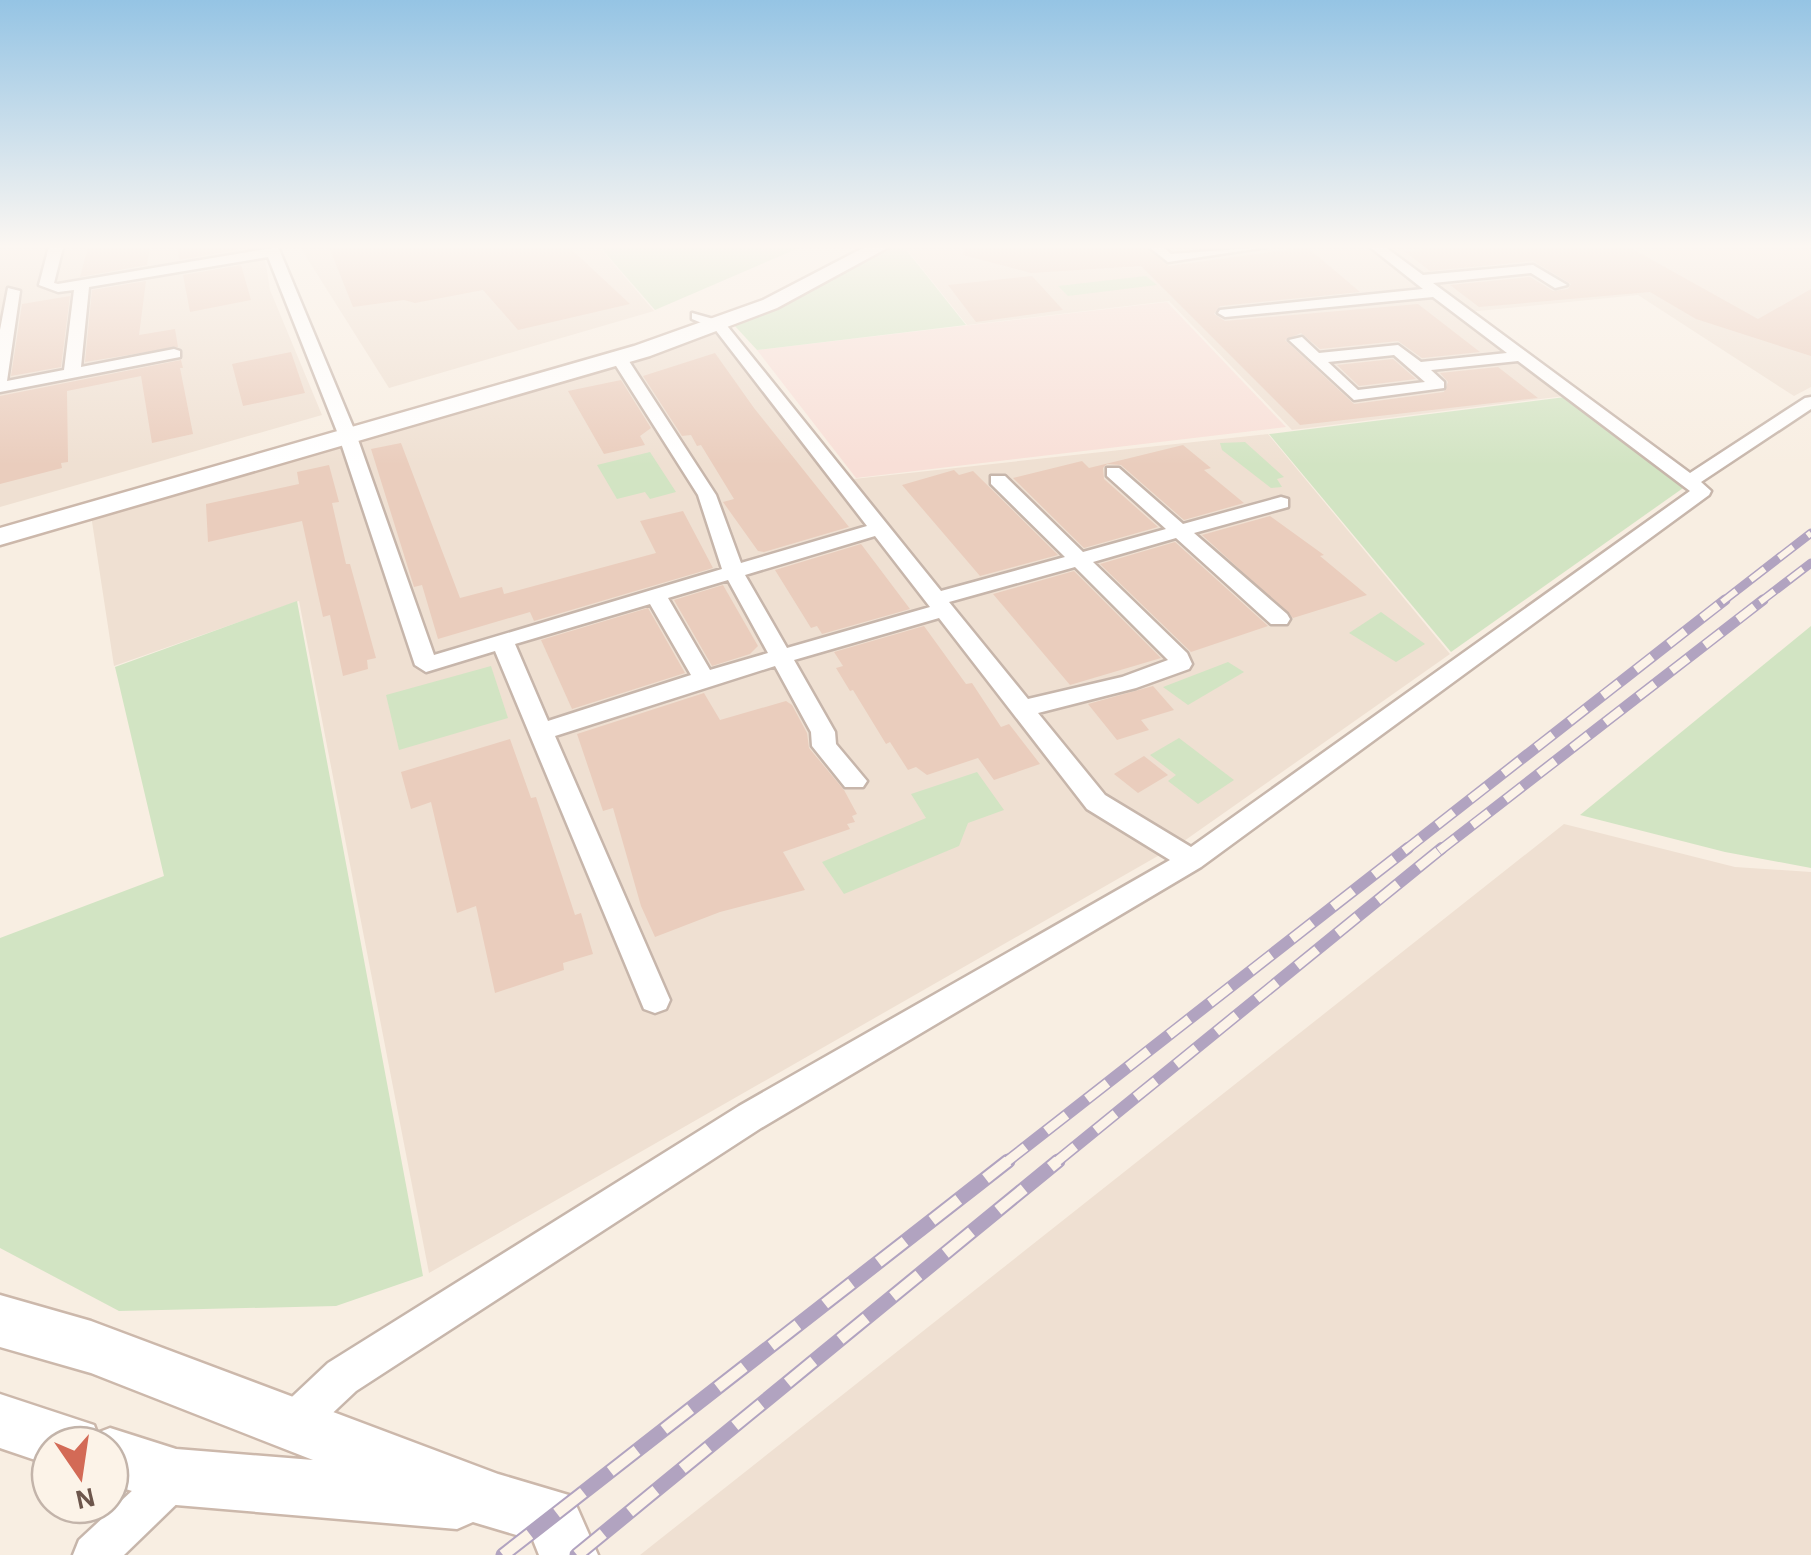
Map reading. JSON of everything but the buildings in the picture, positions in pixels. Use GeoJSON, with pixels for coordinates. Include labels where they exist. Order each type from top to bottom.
{"type":"FeatureCollection","features":[{"type":"Feature","properties":{"kind":"main road"},"geometry":{"type":"LineString","coordinates":[[0,517],[618,358],[708,320]]}},
{"type":"Feature","properties":{"kind":"main road"},"geometry":{"type":"LineString","coordinates":[[0,538],[344,426],[708,320]]}},
{"type":"Feature","properties":{"kind":"main road"},"geometry":{"type":"LineString","coordinates":[[0,1320],[91,1348],[498,1503],[552,1516],[569,1555]]}},
{"type":"Feature","properties":{"kind":"main road"},"geometry":{"type":"LineString","coordinates":[[0,1421],[30,1431]]}},
{"type":"Feature","properties":{"kind":"main road"},"geometry":{"type":"LineString","coordinates":[[130,1462],[176,1477],[498,1503]]}},
{"type":"Feature","properties":{"kind":"street"},"geometry":{"type":"LineString","coordinates":[[0,378],[4,320]]}},
{"type":"Feature","properties":{"kind":"street"},"geometry":{"type":"LineString","coordinates":[[72,373],[78,320]]}},
{"type":"Feature","properties":{"kind":"street"},"geometry":{"type":"LineString","coordinates":[[300,320],[344,426],[426,665],[881,528]]}},
{"type":"Feature","properties":{"kind":"street"},"geometry":{"type":"LineString","coordinates":[[708,320],[881,528],[1096,802],[1192,860]]}},
{"type":"Feature","properties":{"kind":"street"},"geometry":{"type":"LineString","coordinates":[[1277,320],[1296,338],[1316,358],[1354,395],[1438,384],[1398,350],[1316,358]]}},
{"type":"Feature","properties":{"kind":"street"},"geometry":{"type":"LineString","coordinates":[[291,1424],[342,1377],[750,1116],[1192,860],[1702,491],[1473,320]]}},
{"type":"Feature","properties":{"kind":"street"},"geometry":{"type":"LineString","coordinates":[[0,387],[174,354]]}},
{"type":"Feature","properties":{"kind":"street"},"geometry":{"type":"LineString","coordinates":[[1418,367],[1522,356]]}},
{"type":"Feature","properties":{"kind":"street"},"geometry":{"type":"LineString","coordinates":[[618,358],[707,495],[734,573],[778,658],[823,732],[824,746],[854,781]]}},
{"type":"Feature","properties":{"kind":"street"},"geometry":{"type":"LineString","coordinates":[[1689,481],[1728,461],[1788,413],[1811,402]]}},
{"type":"Feature","properties":{"kind":"street"},"geometry":{"type":"LineString","coordinates":[[1113,472],[1279,618]]}},
{"type":"Feature","properties":{"kind":"street"},"geometry":{"type":"LineString","coordinates":[[998,480],[1179,658],[1180,664],[1128,683],[1025,708]]}},
{"type":"Feature","properties":{"kind":"street"},"geometry":{"type":"LineString","coordinates":[[541,732],[1077,560],[1281,503]]}},
{"type":"Feature","properties":{"kind":"street"},"geometry":{"type":"LineString","coordinates":[[654,594],[704,679]]}},
{"type":"Feature","properties":{"kind":"street"},"geometry":{"type":"LineString","coordinates":[[502,641],[655,1000]]}},
{"type":"Feature","properties":{"kind":"street"},"geometry":{"type":"LineString","coordinates":[[94,1555],[176,1477]]}},
{"type":"Feature","properties":{"kind":"shaded area"},"geometry":{"type":"Polygon","coordinates":[[[0,320],[282,320],[322,415],[0,507],[0,320]]]}},
{"type":"Feature","properties":{"kind":"shaded area"},"geometry":{"type":"Polygon","coordinates":[[[346,320],[625,320],[389,388],[346,320]]]}},
{"type":"Feature","properties":{"kind":"shaded area"},"geometry":{"type":"Polygon","coordinates":[[[963,320],[1013,320],[967,325],[963,320]]]}},
{"type":"Feature","properties":{"kind":"shaded area"},"geometry":{"type":"Polygon","coordinates":[[[1017,320],[1184,320],[1286,427],[856,478],[757,350],[1017,320]]]}},
{"type":"Feature","properties":{"kind":"shaded area"},"geometry":{"type":"Polygon","coordinates":[[[1187,320],[1472,320],[1573,395],[1292,430],[1187,320]]]}},
{"type":"Feature","properties":{"kind":"shaded area"},"geometry":{"type":"Polygon","coordinates":[[[1676,320],[1811,320],[1811,387],[1794,396],[1676,320]]]}},
{"type":"Feature","properties":{"kind":"shaded area"},"geometry":{"type":"Polygon","coordinates":[[[718,329],[835,481],[1268,434],[1450,654],[1184,841],[429,1273],[299,601],[114,666],[91,515],[718,329]]]}},
{"type":"Feature","properties":{"kind":"shaded area"},"geometry":{"type":"Polygon","coordinates":[[[1564,824],[1735,867],[1811,872],[1811,1555],[640,1555],[1564,824]]]}},
{"type":"Feature","properties":{"kind":"green space"},"geometry":{"type":"Polygon","coordinates":[[[745,320],[962,320],[966,325],[757,350],[734,325],[745,320]]]}},
{"type":"Feature","properties":{"kind":"green space"},"geometry":{"type":"Polygon","coordinates":[[[1573,396],[1686,486],[1451,652],[1269,434],[1573,396]]]}},
{"type":"Feature","properties":{"kind":"green space"},"geometry":{"type":"Polygon","coordinates":[[[1245,442],[1284,477],[1277,479],[1282,487],[1271,488],[1222,450],[1220,443],[1245,442]]]}},
{"type":"Feature","properties":{"kind":"green space"},"geometry":{"type":"Polygon","coordinates":[[[650,452],[676,492],[650,499],[645,492],[617,499],[597,465],[650,452]]]}},
{"type":"Feature","properties":{"kind":"green space"},"geometry":{"type":"Polygon","coordinates":[[[297,601],[423,1276],[336,1306],[119,1311],[0,1248],[0,938],[164,876],[115,667],[297,601]]]}},
{"type":"Feature","properties":{"kind":"green space"},"geometry":{"type":"Polygon","coordinates":[[[1381,612],[1425,644],[1396,662],[1349,633],[1381,612]]]}},
{"type":"Feature","properties":{"kind":"green space"},"geometry":{"type":"Polygon","coordinates":[[[1811,626],[1811,868],[1725,852],[1580,815],[1811,626]]]}},
{"type":"Feature","properties":{"kind":"green space"},"geometry":{"type":"Polygon","coordinates":[[[1228,662],[1244,672],[1188,705],[1163,687],[1228,662]]]}},
{"type":"Feature","properties":{"kind":"green space"},"geometry":{"type":"Polygon","coordinates":[[[491,666],[508,718],[399,750],[386,695],[491,666]]]}},
{"type":"Feature","properties":{"kind":"green space"},"geometry":{"type":"Polygon","coordinates":[[[1179,738],[1234,780],[1198,804],[1168,781],[1176,775],[1150,755],[1179,738]]]}},
{"type":"Feature","properties":{"kind":"green space"},"geometry":{"type":"Polygon","coordinates":[[[977,772],[1004,810],[968,823],[959,846],[844,894],[822,862],[926,818],[911,794],[977,772]]]}},
{"type":"Feature","properties":{"kind":"railway"},"geometry":{"type":"LineString","coordinates":[[1722,602],[1811,533]]}},
{"type":"Feature","properties":{"kind":"railway"},"geometry":{"type":"LineString","coordinates":[[1760,602],[1811,563]]}},
{"type":"Feature","properties":{"kind":"railway"},"geometry":{"type":"LineString","coordinates":[[1404,851],[1725,600]]}},
{"type":"Feature","properties":{"kind":"railway"},"geometry":{"type":"LineString","coordinates":[[1439,851],[1763,600]]}},
{"type":"Feature","properties":{"kind":"railway"},"geometry":{"type":"LineString","coordinates":[[1005,1163],[1408,848]]}},
{"type":"Feature","properties":{"kind":"railway"},"geometry":{"type":"LineString","coordinates":[[1055,1163],[1442,848]]}},
{"type":"Feature","properties":{"kind":"railway"},"geometry":{"type":"LineString","coordinates":[[503,1555],[1008,1161]]}},
{"type":"Feature","properties":{"kind":"railway"},"geometry":{"type":"LineString","coordinates":[[577,1555],[1058,1161]]}}]}
